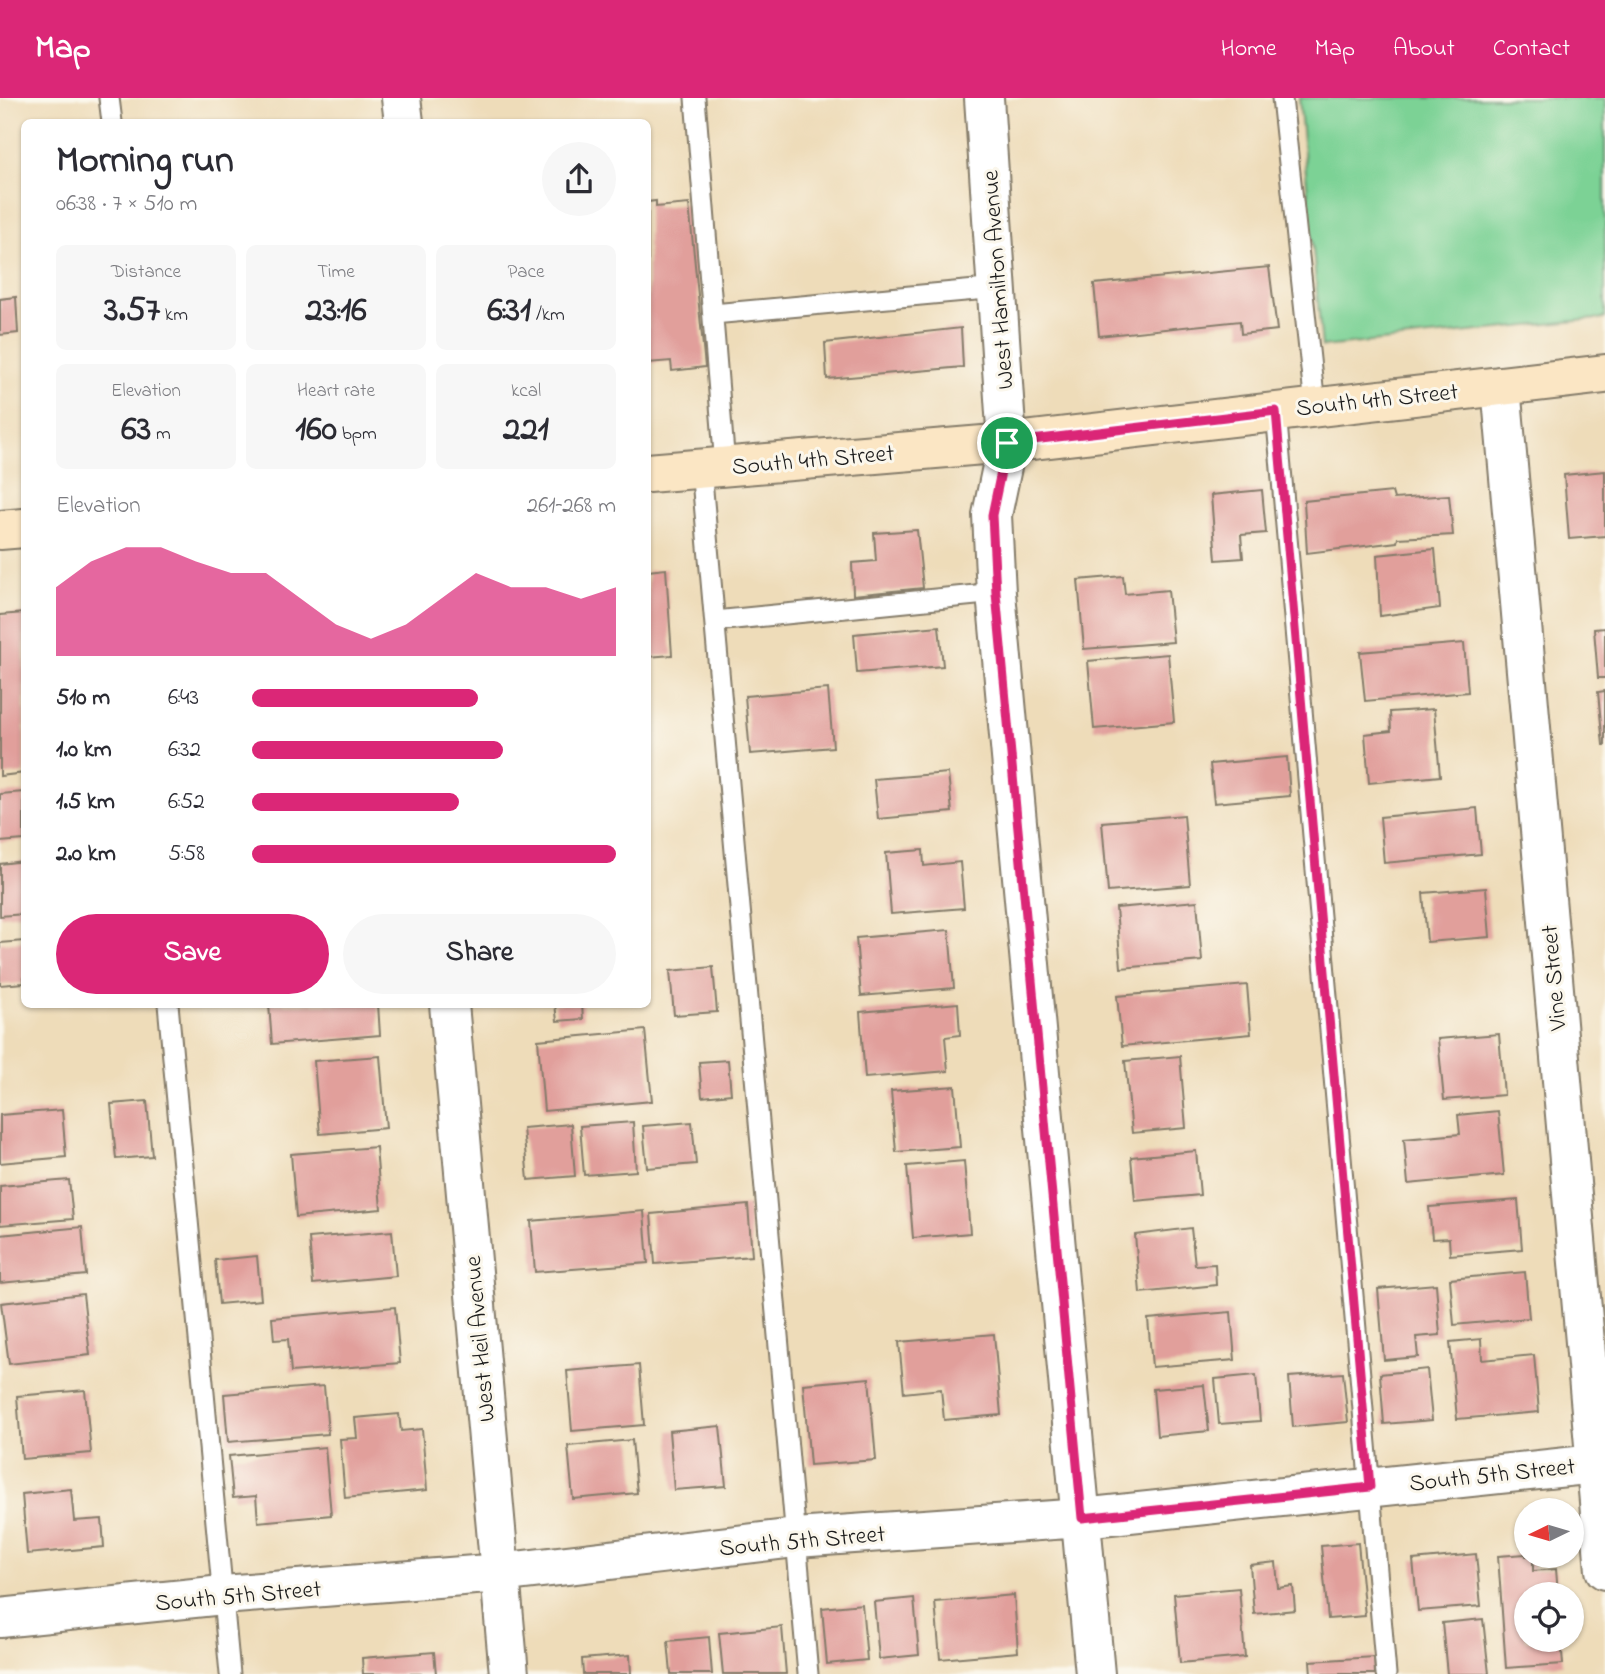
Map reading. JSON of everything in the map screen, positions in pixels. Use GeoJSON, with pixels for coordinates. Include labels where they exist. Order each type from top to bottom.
{"type":"FeatureCollection","features":[{"type":"Feature","properties":{"kind":"main road","name":"South 4th Street"},"geometry":{"type":"LineString","coordinates":[[651,473],[1007,443],[1605,374]]}},
{"type":"Feature","properties":{"kind":"main road"},"geometry":{"type":"LineString","coordinates":[[0,530],[21,528]]}},
{"type":"Feature","properties":{"kind":"street"},"geometry":{"type":"LineString","coordinates":[[401,98],[404,119]]}},
{"type":"Feature","properties":{"kind":"street","name":"West Hamilton Avenue"},"geometry":{"type":"LineString","coordinates":[[984,98],[999,288],[1007,443],[992,515],[996,593],[1096,1674]]}},
{"type":"Feature","properties":{"kind":"street","name":"Vine Street"},"geometry":{"type":"LineString","coordinates":[[1501,386],[1600,1464],[1605,1570]]}},
{"type":"Feature","properties":{"kind":"street","name":"West Heil Avenue"},"geometry":{"type":"LineString","coordinates":[[449,1008],[509,1674]]}},
{"type":"Feature","properties":{"kind":"street","name":"South 5th Street"},"geometry":{"type":"LineString","coordinates":[[0,1618],[223,1595],[500,1573],[796,1538],[1082,1518],[1600,1464]]}},
{"type":"Feature","properties":{"kind":"lane"},"geometry":{"type":"LineString","coordinates":[[110,98],[112,119]]}},
{"type":"Feature","properties":{"kind":"lane"},"geometry":{"type":"LineString","coordinates":[[695,98],[713,314],[715,621],[808,1674]]}},
{"type":"Feature","properties":{"kind":"lane"},"geometry":{"type":"LineString","coordinates":[[1282,98],[1315,406]]}},
{"type":"Feature","properties":{"kind":"lane"},"geometry":{"type":"LineString","coordinates":[[713,314],[999,288]]}},
{"type":"Feature","properties":{"kind":"lane"},"geometry":{"type":"LineString","coordinates":[[1276,411],[1386,1674]]}},
{"type":"Feature","properties":{"kind":"lane"},"geometry":{"type":"LineString","coordinates":[[715,621],[996,593]]}},
{"type":"Feature","properties":{"kind":"lane"},"geometry":{"type":"LineString","coordinates":[[169,1008],[230,1674]]}},
{"type":"Feature","properties":{"kind":"green space"},"geometry":{"type":"Polygon","coordinates":[[[1299,98],[1605,98],[1605,318],[1322,347],[1299,98]]]}},
{"type":"Feature","properties":{"kind":"building"},"geometry":{"type":"Polygon","coordinates":[[[656,201],[656,207],[689,204],[705,367],[672,371],[671,361],[651,363],[651,202],[656,201]]]}},
{"type":"Feature","properties":{"kind":"building"},"geometry":{"type":"Polygon","coordinates":[[[1269,267],[1277,330],[1241,334],[1240,321],[1099,336],[1094,284],[1269,267]]]}},
{"type":"Feature","properties":{"kind":"building"},"geometry":{"type":"Polygon","coordinates":[[[16,297],[18,333],[0,335],[0,299],[16,297]]]}},
{"type":"Feature","properties":{"kind":"building"},"geometry":{"type":"Polygon","coordinates":[[[961,328],[963,367],[827,379],[825,343],[961,328]]]}},
{"type":"Feature","properties":{"kind":"building"},"geometry":{"type":"Polygon","coordinates":[[[1605,471],[1605,536],[1569,539],[1564,475],[1605,471]]]}},
{"type":"Feature","properties":{"kind":"building"},"geometry":{"type":"Polygon","coordinates":[[[1262,490],[1266,533],[1241,535],[1243,558],[1216,560],[1211,495],[1262,490]]]}},
{"type":"Feature","properties":{"kind":"building"},"geometry":{"type":"Polygon","coordinates":[[[1392,492],[1394,499],[1449,495],[1453,535],[1398,538],[1397,542],[1307,553],[1304,501],[1392,492]]]}},
{"type":"Feature","properties":{"kind":"building"},"geometry":{"type":"Polygon","coordinates":[[[917,530],[923,588],[853,595],[852,563],[876,561],[874,533],[917,530]]]}},
{"type":"Feature","properties":{"kind":"building"},"geometry":{"type":"Polygon","coordinates":[[[1435,549],[1440,608],[1380,616],[1377,555],[1435,549]]]}},
{"type":"Feature","properties":{"kind":"building"},"geometry":{"type":"Polygon","coordinates":[[[666,569],[672,655],[651,657],[651,571],[666,569]]]}},
{"type":"Feature","properties":{"kind":"building"},"geometry":{"type":"Polygon","coordinates":[[[1123,576],[1125,594],[1168,590],[1173,642],[1084,649],[1078,580],[1123,576]]]}},
{"type":"Feature","properties":{"kind":"building"},"geometry":{"type":"Polygon","coordinates":[[[21,613],[21,773],[0,776],[0,615],[21,613]]]}},
{"type":"Feature","properties":{"kind":"building"},"geometry":{"type":"Polygon","coordinates":[[[939,626],[943,666],[857,673],[854,634],[939,626]]]}},
{"type":"Feature","properties":{"kind":"building"},"geometry":{"type":"Polygon","coordinates":[[[1605,628],[1605,678],[1598,678],[1594,629],[1605,628]]]}},
{"type":"Feature","properties":{"kind":"building"},"geometry":{"type":"Polygon","coordinates":[[[1464,643],[1468,692],[1365,701],[1360,652],[1464,643]]]}},
{"type":"Feature","properties":{"kind":"building"},"geometry":{"type":"Polygon","coordinates":[[[1168,654],[1174,722],[1094,729],[1088,661],[1168,654]]]}},
{"type":"Feature","properties":{"kind":"building"},"geometry":{"type":"Polygon","coordinates":[[[828,689],[833,747],[750,754],[745,696],[828,689]]]}},
{"type":"Feature","properties":{"kind":"building"},"geometry":{"type":"Polygon","coordinates":[[[1605,691],[1605,745],[1603,745],[1598,692],[1605,691]]]}},
{"type":"Feature","properties":{"kind":"building"},"geometry":{"type":"Polygon","coordinates":[[[1434,709],[1440,776],[1369,783],[1365,734],[1391,731],[1390,712],[1434,709]]]}},
{"type":"Feature","properties":{"kind":"building"},"geometry":{"type":"Polygon","coordinates":[[[1287,757],[1290,796],[1214,803],[1210,764],[1287,757]]]}},
{"type":"Feature","properties":{"kind":"building"},"geometry":{"type":"Polygon","coordinates":[[[948,773],[952,812],[878,819],[874,779],[948,773]]]}},
{"type":"Feature","properties":{"kind":"building"},"geometry":{"type":"Polygon","coordinates":[[[21,792],[21,840],[0,842],[0,794],[21,792]]]}},
{"type":"Feature","properties":{"kind":"building"},"geometry":{"type":"Polygon","coordinates":[[[1477,808],[1481,854],[1384,863],[1380,817],[1477,808]]]}},
{"type":"Feature","properties":{"kind":"building"},"geometry":{"type":"Polygon","coordinates":[[[1184,815],[1190,885],[1108,892],[1102,822],[1184,815]]]}},
{"type":"Feature","properties":{"kind":"building"},"geometry":{"type":"Polygon","coordinates":[[[923,850],[924,866],[960,862],[964,908],[891,914],[886,853],[923,850]]]}},
{"type":"Feature","properties":{"kind":"building"},"geometry":{"type":"Polygon","coordinates":[[[21,861],[21,914],[0,916],[0,864],[21,861]]]}},
{"type":"Feature","properties":{"kind":"building"},"geometry":{"type":"Polygon","coordinates":[[[1486,888],[1490,937],[1427,942],[1423,893],[1486,888]]]}},
{"type":"Feature","properties":{"kind":"building"},"geometry":{"type":"Polygon","coordinates":[[[1197,901],[1202,961],[1121,968],[1116,908],[1197,901]]]}},
{"type":"Feature","properties":{"kind":"building"},"geometry":{"type":"Polygon","coordinates":[[[949,930],[954,988],[861,996],[856,938],[949,930]]]}},
{"type":"Feature","properties":{"kind":"building"},"geometry":{"type":"Polygon","coordinates":[[[21,941],[21,983],[0,985],[0,943],[21,941]]]}},
{"type":"Feature","properties":{"kind":"building"},"geometry":{"type":"Polygon","coordinates":[[[713,967],[717,1012],[674,1015],[670,971],[713,967]]]}},
{"type":"Feature","properties":{"kind":"building"},"geometry":{"type":"Polygon","coordinates":[[[1247,985],[1251,1034],[1122,1046],[1117,996],[1247,985]]]}},
{"type":"Feature","properties":{"kind":"building"},"geometry":{"type":"Polygon","coordinates":[[[958,1003],[960,1035],[945,1037],[948,1071],[865,1078],[860,1012],[958,1003]]]}},
{"type":"Feature","properties":{"kind":"building"},"geometry":{"type":"Polygon","coordinates":[[[269,1008],[378,1008],[380,1035],[272,1044],[269,1008]]]}},
{"type":"Feature","properties":{"kind":"building"},"geometry":{"type":"Polygon","coordinates":[[[555,1008],[582,1008],[583,1019],[557,1021],[555,1008]]]}},
{"type":"Feature","properties":{"kind":"building"},"geometry":{"type":"Polygon","coordinates":[[[645,1030],[652,1101],[544,1111],[538,1040],[645,1030]]]}},
{"type":"Feature","properties":{"kind":"building"},"geometry":{"type":"Polygon","coordinates":[[[1499,1034],[1504,1095],[1444,1100],[1438,1039],[1499,1034]]]}},
{"type":"Feature","properties":{"kind":"building"},"geometry":{"type":"Polygon","coordinates":[[[380,1056],[386,1128],[320,1134],[314,1061],[380,1056]]]}},
{"type":"Feature","properties":{"kind":"building"},"geometry":{"type":"Polygon","coordinates":[[[1180,1056],[1186,1128],[1132,1133],[1125,1061],[1180,1056]]]}},
{"type":"Feature","properties":{"kind":"building"},"geometry":{"type":"Polygon","coordinates":[[[728,1060],[731,1094],[702,1097],[699,1062],[728,1060]]]}},
{"type":"Feature","properties":{"kind":"building"},"geometry":{"type":"Polygon","coordinates":[[[955,1086],[960,1147],[896,1152],[891,1091],[955,1086]]]}},
{"type":"Feature","properties":{"kind":"building"},"geometry":{"type":"Polygon","coordinates":[[[147,1101],[152,1156],[116,1159],[111,1104],[147,1101]]]}},
{"type":"Feature","properties":{"kind":"building"},"geometry":{"type":"Polygon","coordinates":[[[62,1110],[66,1157],[0,1163],[0,1115],[62,1110]]]}},
{"type":"Feature","properties":{"kind":"building"},"geometry":{"type":"Polygon","coordinates":[[[1498,1111],[1504,1175],[1408,1184],[1404,1139],[1460,1134],[1458,1115],[1498,1111]]]}},
{"type":"Feature","properties":{"kind":"building"},"geometry":{"type":"Polygon","coordinates":[[[633,1122],[636,1171],[584,1175],[580,1126],[633,1122]]]}},
{"type":"Feature","properties":{"kind":"building"},"geometry":{"type":"Polygon","coordinates":[[[692,1122],[696,1164],[647,1168],[643,1126],[692,1122]]]}},
{"type":"Feature","properties":{"kind":"building"},"geometry":{"type":"Polygon","coordinates":[[[571,1124],[575,1176],[528,1180],[523,1128],[571,1124]]]}},
{"type":"Feature","properties":{"kind":"building"},"geometry":{"type":"Polygon","coordinates":[[[376,1147],[381,1209],[296,1217],[291,1154],[376,1147]]]}},
{"type":"Feature","properties":{"kind":"building"},"geometry":{"type":"Polygon","coordinates":[[[1196,1151],[1200,1195],[1135,1201],[1131,1157],[1196,1151]]]}},
{"type":"Feature","properties":{"kind":"building"},"geometry":{"type":"Polygon","coordinates":[[[964,1161],[970,1233],[913,1238],[907,1166],[964,1161]]]}},
{"type":"Feature","properties":{"kind":"building"},"geometry":{"type":"Polygon","coordinates":[[[69,1180],[73,1219],[0,1225],[0,1186],[69,1180]]]}},
{"type":"Feature","properties":{"kind":"building"},"geometry":{"type":"Polygon","coordinates":[[[1518,1200],[1522,1249],[1450,1255],[1449,1238],[1432,1239],[1429,1207],[1518,1200]]]}},
{"type":"Feature","properties":{"kind":"building"},"geometry":{"type":"Polygon","coordinates":[[[748,1205],[752,1256],[655,1264],[651,1214],[748,1205]]]}},
{"type":"Feature","properties":{"kind":"building"},"geometry":{"type":"Polygon","coordinates":[[[644,1211],[648,1263],[535,1272],[531,1221],[644,1211]]]}},
{"type":"Feature","properties":{"kind":"building"},"geometry":{"type":"Polygon","coordinates":[[[82,1227],[86,1275],[0,1283],[0,1235],[82,1227]]]}},
{"type":"Feature","properties":{"kind":"building"},"geometry":{"type":"Polygon","coordinates":[[[1191,1228],[1195,1265],[1215,1264],[1216,1285],[1140,1293],[1135,1235],[1191,1228]]]}},
{"type":"Feature","properties":{"kind":"building"},"geometry":{"type":"Polygon","coordinates":[[[392,1231],[396,1276],[313,1284],[309,1238],[392,1231]]]}},
{"type":"Feature","properties":{"kind":"building"},"geometry":{"type":"Polygon","coordinates":[[[257,1256],[261,1300],[219,1304],[215,1260],[257,1256]]]}},
{"type":"Feature","properties":{"kind":"building"},"geometry":{"type":"Polygon","coordinates":[[[1525,1272],[1529,1318],[1454,1325],[1450,1279],[1525,1272]]]}},
{"type":"Feature","properties":{"kind":"building"},"geometry":{"type":"Polygon","coordinates":[[[1436,1284],[1440,1335],[1416,1337],[1418,1357],[1384,1360],[1378,1289],[1436,1284]]]}},
{"type":"Feature","properties":{"kind":"building"},"geometry":{"type":"Polygon","coordinates":[[[83,1294],[90,1355],[9,1364],[1,1303],[83,1294]]]}},
{"type":"Feature","properties":{"kind":"building"},"geometry":{"type":"Polygon","coordinates":[[[395,1307],[400,1363],[291,1372],[288,1339],[274,1340],[272,1318],[395,1307]]]}},
{"type":"Feature","properties":{"kind":"building"},"geometry":{"type":"Polygon","coordinates":[[[1231,1312],[1235,1360],[1152,1367],[1148,1319],[1231,1312]]]}},
{"type":"Feature","properties":{"kind":"building"},"geometry":{"type":"Polygon","coordinates":[[[994,1334],[1001,1415],[944,1420],[941,1389],[904,1393],[899,1342],[994,1334]]]}},
{"type":"Feature","properties":{"kind":"building"},"geometry":{"type":"Polygon","coordinates":[[[1481,1339],[1482,1360],[1534,1355],[1539,1412],[1457,1419],[1450,1342],[1481,1339]]]}},
{"type":"Feature","properties":{"kind":"building"},"geometry":{"type":"Polygon","coordinates":[[[639,1365],[644,1425],[572,1431],[567,1371],[639,1365]]]}},
{"type":"Feature","properties":{"kind":"building"},"geometry":{"type":"Polygon","coordinates":[[[1427,1369],[1432,1420],[1384,1424],[1380,1374],[1427,1369]]]}},
{"type":"Feature","properties":{"kind":"building"},"geometry":{"type":"Polygon","coordinates":[[[1343,1373],[1348,1422],[1293,1427],[1289,1377],[1343,1373]]]}},
{"type":"Feature","properties":{"kind":"building"},"geometry":{"type":"Polygon","coordinates":[[[1256,1375],[1260,1421],[1219,1424],[1215,1379],[1256,1375]]]}},
{"type":"Feature","properties":{"kind":"building"},"geometry":{"type":"Polygon","coordinates":[[[869,1378],[876,1460],[810,1465],[803,1384],[869,1378]]]}},
{"type":"Feature","properties":{"kind":"building"},"geometry":{"type":"Polygon","coordinates":[[[1204,1385],[1209,1431],[1157,1436],[1153,1389],[1204,1385]]]}},
{"type":"Feature","properties":{"kind":"building"},"geometry":{"type":"Polygon","coordinates":[[[324,1386],[328,1434],[228,1442],[224,1394],[324,1386]]]}},
{"type":"Feature","properties":{"kind":"building"},"geometry":{"type":"Polygon","coordinates":[[[85,1390],[91,1453],[22,1459],[17,1396],[85,1390]]]}},
{"type":"Feature","properties":{"kind":"building"},"geometry":{"type":"Polygon","coordinates":[[[399,1414],[401,1431],[422,1429],[427,1490],[345,1498],[340,1439],[357,1438],[355,1418],[399,1414]]]}},
{"type":"Feature","properties":{"kind":"building"},"geometry":{"type":"Polygon","coordinates":[[[720,1426],[726,1486],[674,1490],[669,1431],[720,1426]]]}},
{"type":"Feature","properties":{"kind":"building"},"geometry":{"type":"Polygon","coordinates":[[[632,1440],[637,1493],[573,1499],[568,1446],[632,1440]]]}},
{"type":"Feature","properties":{"kind":"building"},"geometry":{"type":"Polygon","coordinates":[[[325,1447],[331,1515],[258,1522],[256,1496],[233,1498],[229,1456],[325,1447]]]}},
{"type":"Feature","properties":{"kind":"building"},"geometry":{"type":"Polygon","coordinates":[[[71,1489],[74,1521],[102,1519],[104,1547],[27,1554],[22,1494],[71,1489]]]}},
{"type":"Feature","properties":{"kind":"building"},"geometry":{"type":"Polygon","coordinates":[[[1358,1543],[1365,1616],[1328,1619],[1321,1546],[1358,1543]]]}},
{"type":"Feature","properties":{"kind":"building"},"geometry":{"type":"Polygon","coordinates":[[[1476,1554],[1481,1606],[1418,1611],[1413,1560],[1476,1554]]]}},
{"type":"Feature","properties":{"kind":"building"},"geometry":{"type":"Polygon","coordinates":[[[1514,1555],[1514,1568],[1533,1568],[1533,1571],[1556,1569],[1557,1582],[1514,1582],[1514,1652],[1562,1652],[1563,1664],[1506,1668],[1498,1556],[1514,1555]]]}},
{"type":"Feature","properties":{"kind":"building"},"geometry":{"type":"Polygon","coordinates":[[[1276,1562],[1278,1588],[1293,1586],[1295,1610],[1254,1614],[1250,1565],[1276,1562]]]}},
{"type":"Feature","properties":{"kind":"building"},"geometry":{"type":"Polygon","coordinates":[[[1239,1588],[1245,1657],[1180,1663],[1174,1594],[1239,1588]]]}},
{"type":"Feature","properties":{"kind":"building"},"geometry":{"type":"Polygon","coordinates":[[[1014,1595],[1018,1652],[940,1659],[935,1602],[1014,1595]]]}},
{"type":"Feature","properties":{"kind":"building"},"geometry":{"type":"Polygon","coordinates":[[[914,1598],[919,1655],[879,1659],[874,1602],[914,1598]]]}},
{"type":"Feature","properties":{"kind":"building"},"geometry":{"type":"Polygon","coordinates":[[[862,1604],[867,1660],[827,1664],[822,1608],[862,1604]]]}},
{"type":"Feature","properties":{"kind":"building"},"geometry":{"type":"Polygon","coordinates":[[[1483,1619],[1489,1674],[1447,1674],[1442,1623],[1483,1619]]]}},
{"type":"Feature","properties":{"kind":"building"},"geometry":{"type":"Polygon","coordinates":[[[782,1627],[786,1674],[723,1674],[719,1633],[782,1627]]]}},
{"type":"Feature","properties":{"kind":"building"},"geometry":{"type":"Polygon","coordinates":[[[709,1637],[712,1674],[671,1674],[668,1641],[709,1637]]]}},
{"type":"Feature","properties":{"kind":"building"},"geometry":{"type":"Polygon","coordinates":[[[434,1652],[436,1674],[363,1674],[362,1658],[434,1652]]]}},
{"type":"Feature","properties":{"kind":"building"},"geometry":{"type":"Polygon","coordinates":[[[630,1655],[631,1674],[583,1674],[582,1659],[630,1655]]]}},
{"type":"Feature","properties":{"kind":"building"},"geometry":{"type":"Polygon","coordinates":[[[1374,1657],[1375,1674],[1311,1674],[1310,1661],[1374,1657]]]}},
{"type":"Feature","properties":{"kind":"route"},"geometry":{"type":"LineString","coordinates":[[1276,411],[1370,1487],[1082,1518],[996,593],[992,515],[1007,443],[1276,411]]}}]}
